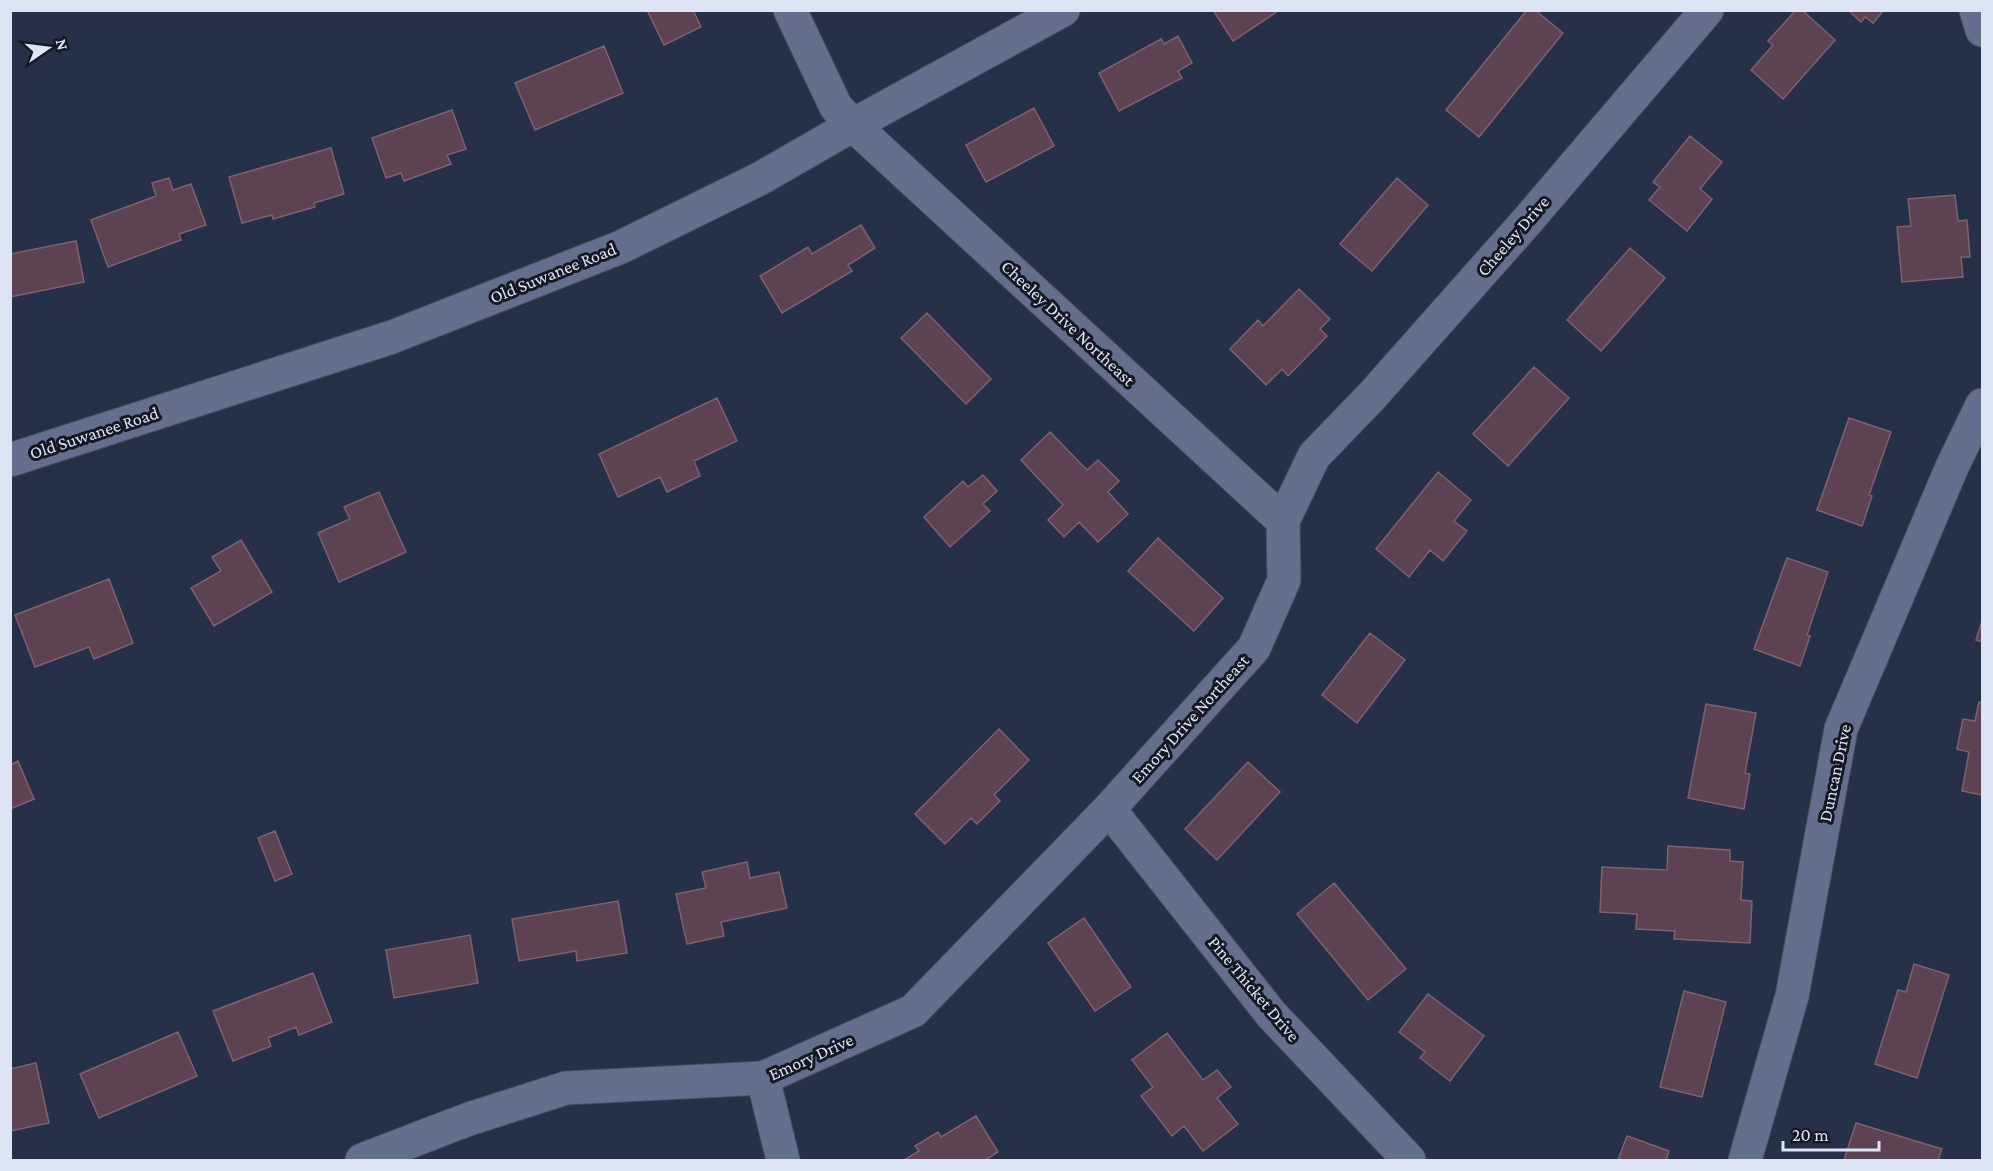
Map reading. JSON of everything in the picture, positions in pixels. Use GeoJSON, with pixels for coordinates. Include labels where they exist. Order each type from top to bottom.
{"type":"FeatureCollection","features":[{"type":"Feature","properties":{"kind":"street","name":"Cheeley Drive Northeast"},"geometry":{"type":"LineString","coordinates":[[790,10],[836,107],[1283,521]]}},
{"type":"Feature","properties":{"kind":"street","name":"Old Suwanee Road"},"geometry":{"type":"LineString","coordinates":[[10,460],[392,337],[610,251],[761,178],[853,124],[1063,10]]}},
{"type":"Feature","properties":{"kind":"street","name":"Cheeley Drive"},"geometry":{"type":"LineString","coordinates":[[1283,521],[1314,456],[1371,397],[1489,264],[1707,10]]}},
{"type":"Feature","properties":{"kind":"street"},"geometry":{"type":"LineString","coordinates":[[1976,10],[1983,30]]}},
{"type":"Feature","properties":{"kind":"street","name":"Duncan Drive"},"geometry":{"type":"LineString","coordinates":[[1745,1161],[1792,996],[1841,729],[1952,467],[1983,405]]}},
{"type":"Feature","properties":{"kind":"street","name":"Emory Drive Northeast"},"geometry":{"type":"LineString","coordinates":[[1109,809],[1254,648],[1284,580],[1283,521]]}},
{"type":"Feature","properties":{"kind":"street","name":"Emory Drive"},"geometry":{"type":"LineString","coordinates":[[362,1161],[469,1119],[566,1088],[763,1078],[913,1011],[1109,809]]}},
{"type":"Feature","properties":{"kind":"street","name":"Pine Thicket Drive"},"geometry":{"type":"LineString","coordinates":[[1109,809],[1271,1014],[1408,1161]]}},
{"type":"Feature","properties":{"kind":"street"},"geometry":{"type":"LineString","coordinates":[[763,1078],[783,1161]]}},
{"type":"Feature","properties":{"kind":"building"},"geometry":{"type":"Polygon","coordinates":[[[647,10],[693,10],[701,27],[664,45],[647,10]]]}},
{"type":"Feature","properties":{"kind":"building"},"geometry":{"type":"Polygon","coordinates":[[[1213,10],[1277,10],[1278,11],[1233,41],[1213,10]]]}},
{"type":"Feature","properties":{"kind":"building"},"geometry":{"type":"Polygon","coordinates":[[[1527,10],[1535,10],[1563,33],[1479,137],[1446,110],[1527,10]]]}},
{"type":"Feature","properties":{"kind":"building"},"geometry":{"type":"Polygon","coordinates":[[[1796,10],[1802,10],[1835,40],[1783,99],[1751,70],[1773,45],[1768,41],[1796,10]]]}},
{"type":"Feature","properties":{"kind":"building"},"geometry":{"type":"Polygon","coordinates":[[[1848,10],[1884,10],[1873,23],[1865,17],[1861,22],[1848,10]]]}},
{"type":"Feature","properties":{"kind":"building"},"geometry":{"type":"Polygon","coordinates":[[[1178,36],[1192,63],[1178,71],[1182,78],[1119,111],[1099,73],[1161,39],[1164,44],[1178,36]]]}},
{"type":"Feature","properties":{"kind":"building"},"geometry":{"type":"Polygon","coordinates":[[[604,46],[623,93],[535,130],[515,83],[604,46]]]}},
{"type":"Feature","properties":{"kind":"building"},"geometry":{"type":"Polygon","coordinates":[[[1034,108],[1054,146],[986,182],[966,145],[1034,108]]]}},
{"type":"Feature","properties":{"kind":"building"},"geometry":{"type":"Polygon","coordinates":[[[452,110],[466,149],[447,155],[451,164],[404,181],[401,173],[386,178],[372,138],[452,110]]]}},
{"type":"Feature","properties":{"kind":"building"},"geometry":{"type":"Polygon","coordinates":[[[1690,136],[1722,162],[1700,189],[1712,199],[1687,231],[1649,200],[1660,187],[1653,182],[1690,136]]]}},
{"type":"Feature","properties":{"kind":"building"},"geometry":{"type":"Polygon","coordinates":[[[331,148],[344,194],[314,203],[315,207],[273,219],[272,215],[242,223],[229,177],[331,148]]]}},
{"type":"Feature","properties":{"kind":"building"},"geometry":{"type":"Polygon","coordinates":[[[169,178],[173,190],[191,184],[206,225],[179,234],[181,240],[108,267],[91,220],[156,196],[152,183],[169,178]]]}},
{"type":"Feature","properties":{"kind":"building"},"geometry":{"type":"Polygon","coordinates":[[[1397,178],[1428,205],[1372,271],[1340,244],[1397,178]]]}},
{"type":"Feature","properties":{"kind":"building"},"geometry":{"type":"Polygon","coordinates":[[[1955,195],[1958,221],[1967,220],[1970,257],[1961,257],[1963,277],[1902,282],[1897,227],[1911,226],[1908,199],[1955,195]]]}},
{"type":"Feature","properties":{"kind":"building"},"geometry":{"type":"Polygon","coordinates":[[[861,225],[875,248],[848,265],[852,271],[782,313],[760,276],[808,247],[812,254],[861,225]]]}},
{"type":"Feature","properties":{"kind":"building"},"geometry":{"type":"Polygon","coordinates":[[[76,241],[84,282],[10,297],[10,254],[76,241]]]}},
{"type":"Feature","properties":{"kind":"building"},"geometry":{"type":"Polygon","coordinates":[[[1630,248],[1665,278],[1601,351],[1567,320],[1630,248]]]}},
{"type":"Feature","properties":{"kind":"building"},"geometry":{"type":"Polygon","coordinates":[[[1299,289],[1330,319],[1320,329],[1327,336],[1288,376],[1282,369],[1266,385],[1230,349],[1258,320],[1263,326],[1299,289]]]}},
{"type":"Feature","properties":{"kind":"building"},"geometry":{"type":"Polygon","coordinates":[[[927,313],[991,379],[966,404],[901,338],[927,313]]]}},
{"type":"Feature","properties":{"kind":"building"},"geometry":{"type":"Polygon","coordinates":[[[1534,367],[1569,398],[1508,466],[1473,434],[1534,367]]]}},
{"type":"Feature","properties":{"kind":"building"},"geometry":{"type":"Polygon","coordinates":[[[717,398],[737,441],[694,461],[700,476],[667,492],[660,477],[618,497],[599,454],[717,398]]]}},
{"type":"Feature","properties":{"kind":"building"},"geometry":{"type":"Polygon","coordinates":[[[1849,418],[1891,432],[1869,495],[1872,496],[1862,526],[1817,510],[1849,418]]]}},
{"type":"Feature","properties":{"kind":"building"},"geometry":{"type":"Polygon","coordinates":[[[1050,432],[1087,470],[1098,460],[1119,481],[1108,492],[1128,514],[1098,542],[1079,522],[1064,537],[1048,520],[1063,505],[1021,460],[1050,432]]]}},
{"type":"Feature","properties":{"kind":"building"},"geometry":{"type":"Polygon","coordinates":[[[1438,472],[1471,500],[1454,521],[1467,531],[1443,561],[1430,550],[1409,577],[1376,549],[1438,472]]]}},
{"type":"Feature","properties":{"kind":"building"},"geometry":{"type":"Polygon","coordinates":[[[983,475],[997,491],[983,504],[990,511],[950,547],[924,517],[963,481],[968,487],[983,475]]]}},
{"type":"Feature","properties":{"kind":"building"},"geometry":{"type":"Polygon","coordinates":[[[379,492],[406,552],[339,582],[318,533],[350,519],[344,507],[379,492]]]}},
{"type":"Feature","properties":{"kind":"building"},"geometry":{"type":"Polygon","coordinates":[[[1158,538],[1223,598],[1194,631],[1128,571],[1158,538]]]}},
{"type":"Feature","properties":{"kind":"building"},"geometry":{"type":"Polygon","coordinates":[[[241,540],[272,592],[214,626],[191,588],[221,571],[212,557],[241,540]]]}},
{"type":"Feature","properties":{"kind":"building"},"geometry":{"type":"Polygon","coordinates":[[[1787,558],[1828,572],[1807,635],[1810,636],[1800,666],[1754,649],[1787,558]]]}},
{"type":"Feature","properties":{"kind":"building"},"geometry":{"type":"Polygon","coordinates":[[[109,579],[133,643],[94,659],[89,647],[35,667],[15,615],[109,579]]]}},
{"type":"Feature","properties":{"kind":"building"},"geometry":{"type":"Polygon","coordinates":[[[1982,621],[1982,642],[1976,640],[1982,621]]]}},
{"type":"Feature","properties":{"kind":"building"},"geometry":{"type":"Polygon","coordinates":[[[1370,633],[1405,660],[1357,723],[1322,695],[1370,633]]]}},
{"type":"Feature","properties":{"kind":"building"},"geometry":{"type":"Polygon","coordinates":[[[1979,702],[1982,703],[1982,795],[1962,791],[1969,752],[1957,749],[1963,719],[1975,721],[1979,702]]]}},
{"type":"Feature","properties":{"kind":"building"},"geometry":{"type":"Polygon","coordinates":[[[1706,704],[1756,713],[1745,773],[1750,774],[1744,809],[1688,798],[1706,704]]]}},
{"type":"Feature","properties":{"kind":"building"},"geometry":{"type":"Polygon","coordinates":[[[999,729],[1029,760],[994,795],[1000,801],[977,824],[971,818],[945,844],[915,814],[999,729]]]}},
{"type":"Feature","properties":{"kind":"building"},"geometry":{"type":"Polygon","coordinates":[[[18,761],[34,799],[10,809],[10,765],[18,761]]]}},
{"type":"Feature","properties":{"kind":"building"},"geometry":{"type":"Polygon","coordinates":[[[1248,762],[1280,792],[1217,860],[1185,829],[1248,762]]]}},
{"type":"Feature","properties":{"kind":"building"},"geometry":{"type":"Polygon","coordinates":[[[275,831],[292,874],[275,881],[258,838],[275,831]]]}},
{"type":"Feature","properties":{"kind":"building"},"geometry":{"type":"Polygon","coordinates":[[[1668,846],[1730,850],[1730,861],[1743,862],[1741,900],[1752,901],[1750,943],[1674,939],[1675,931],[1636,929],[1637,914],[1600,912],[1602,867],[1667,870],[1668,846]]]}},
{"type":"Feature","properties":{"kind":"building"},"geometry":{"type":"Polygon","coordinates":[[[747,862],[750,878],[779,872],[787,908],[721,922],[724,936],[687,944],[676,894],[706,888],[702,872],[747,862]]]}},
{"type":"Feature","properties":{"kind":"building"},"geometry":{"type":"Polygon","coordinates":[[[1334,883],[1406,969],[1368,1000],[1297,914],[1334,883]]]}},
{"type":"Feature","properties":{"kind":"building"},"geometry":{"type":"Polygon","coordinates":[[[618,901],[627,953],[577,961],[576,951],[519,961],[512,919],[618,901]]]}},
{"type":"Feature","properties":{"kind":"building"},"geometry":{"type":"Polygon","coordinates":[[[1084,918],[1131,987],[1095,1011],[1048,943],[1084,918]]]}},
{"type":"Feature","properties":{"kind":"building"},"geometry":{"type":"Polygon","coordinates":[[[470,935],[478,983],[394,998],[386,950],[470,935]]]}},
{"type":"Feature","properties":{"kind":"building"},"geometry":{"type":"Polygon","coordinates":[[[1914,964],[1949,975],[1917,1078],[1875,1064],[1898,990],[1906,992],[1914,964]]]}},
{"type":"Feature","properties":{"kind":"building"},"geometry":{"type":"Polygon","coordinates":[[[313,973],[332,1022],[299,1035],[296,1027],[268,1038],[271,1046],[233,1061],[213,1011],[313,973]]]}},
{"type":"Feature","properties":{"kind":"building"},"geometry":{"type":"Polygon","coordinates":[[[1684,991],[1726,1002],[1702,1097],[1660,1087],[1684,991]]]}},
{"type":"Feature","properties":{"kind":"building"},"geometry":{"type":"Polygon","coordinates":[[[1428,994],[1484,1036],[1450,1081],[1420,1058],[1425,1052],[1399,1032],[1428,994]]]}},
{"type":"Feature","properties":{"kind":"building"},"geometry":{"type":"Polygon","coordinates":[[[178,1032],[197,1076],[99,1118],[80,1074],[178,1032]]]}},
{"type":"Feature","properties":{"kind":"building"},"geometry":{"type":"Polygon","coordinates":[[[1167,1033],[1203,1080],[1217,1070],[1231,1087],[1217,1098],[1238,1124],[1203,1151],[1184,1126],[1172,1136],[1141,1096],[1153,1087],[1132,1060],[1167,1033]]]}},
{"type":"Feature","properties":{"kind":"building"},"geometry":{"type":"Polygon","coordinates":[[[36,1063],[49,1123],[10,1131],[10,1069],[36,1063]]]}},
{"type":"Feature","properties":{"kind":"building"},"geometry":{"type":"Polygon","coordinates":[[[976,1116],[998,1152],[985,1160],[904,1160],[919,1151],[915,1146],[938,1132],[941,1137],[976,1116]]]}},
{"type":"Feature","properties":{"kind":"building"},"geometry":{"type":"Polygon","coordinates":[[[1856,1123],[1942,1149],[1938,1160],[1844,1160],[1856,1123]]]}},
{"type":"Feature","properties":{"kind":"building"},"geometry":{"type":"Polygon","coordinates":[[[1627,1136],[1669,1151],[1666,1160],[1618,1160],[1627,1136]]]}}]}
